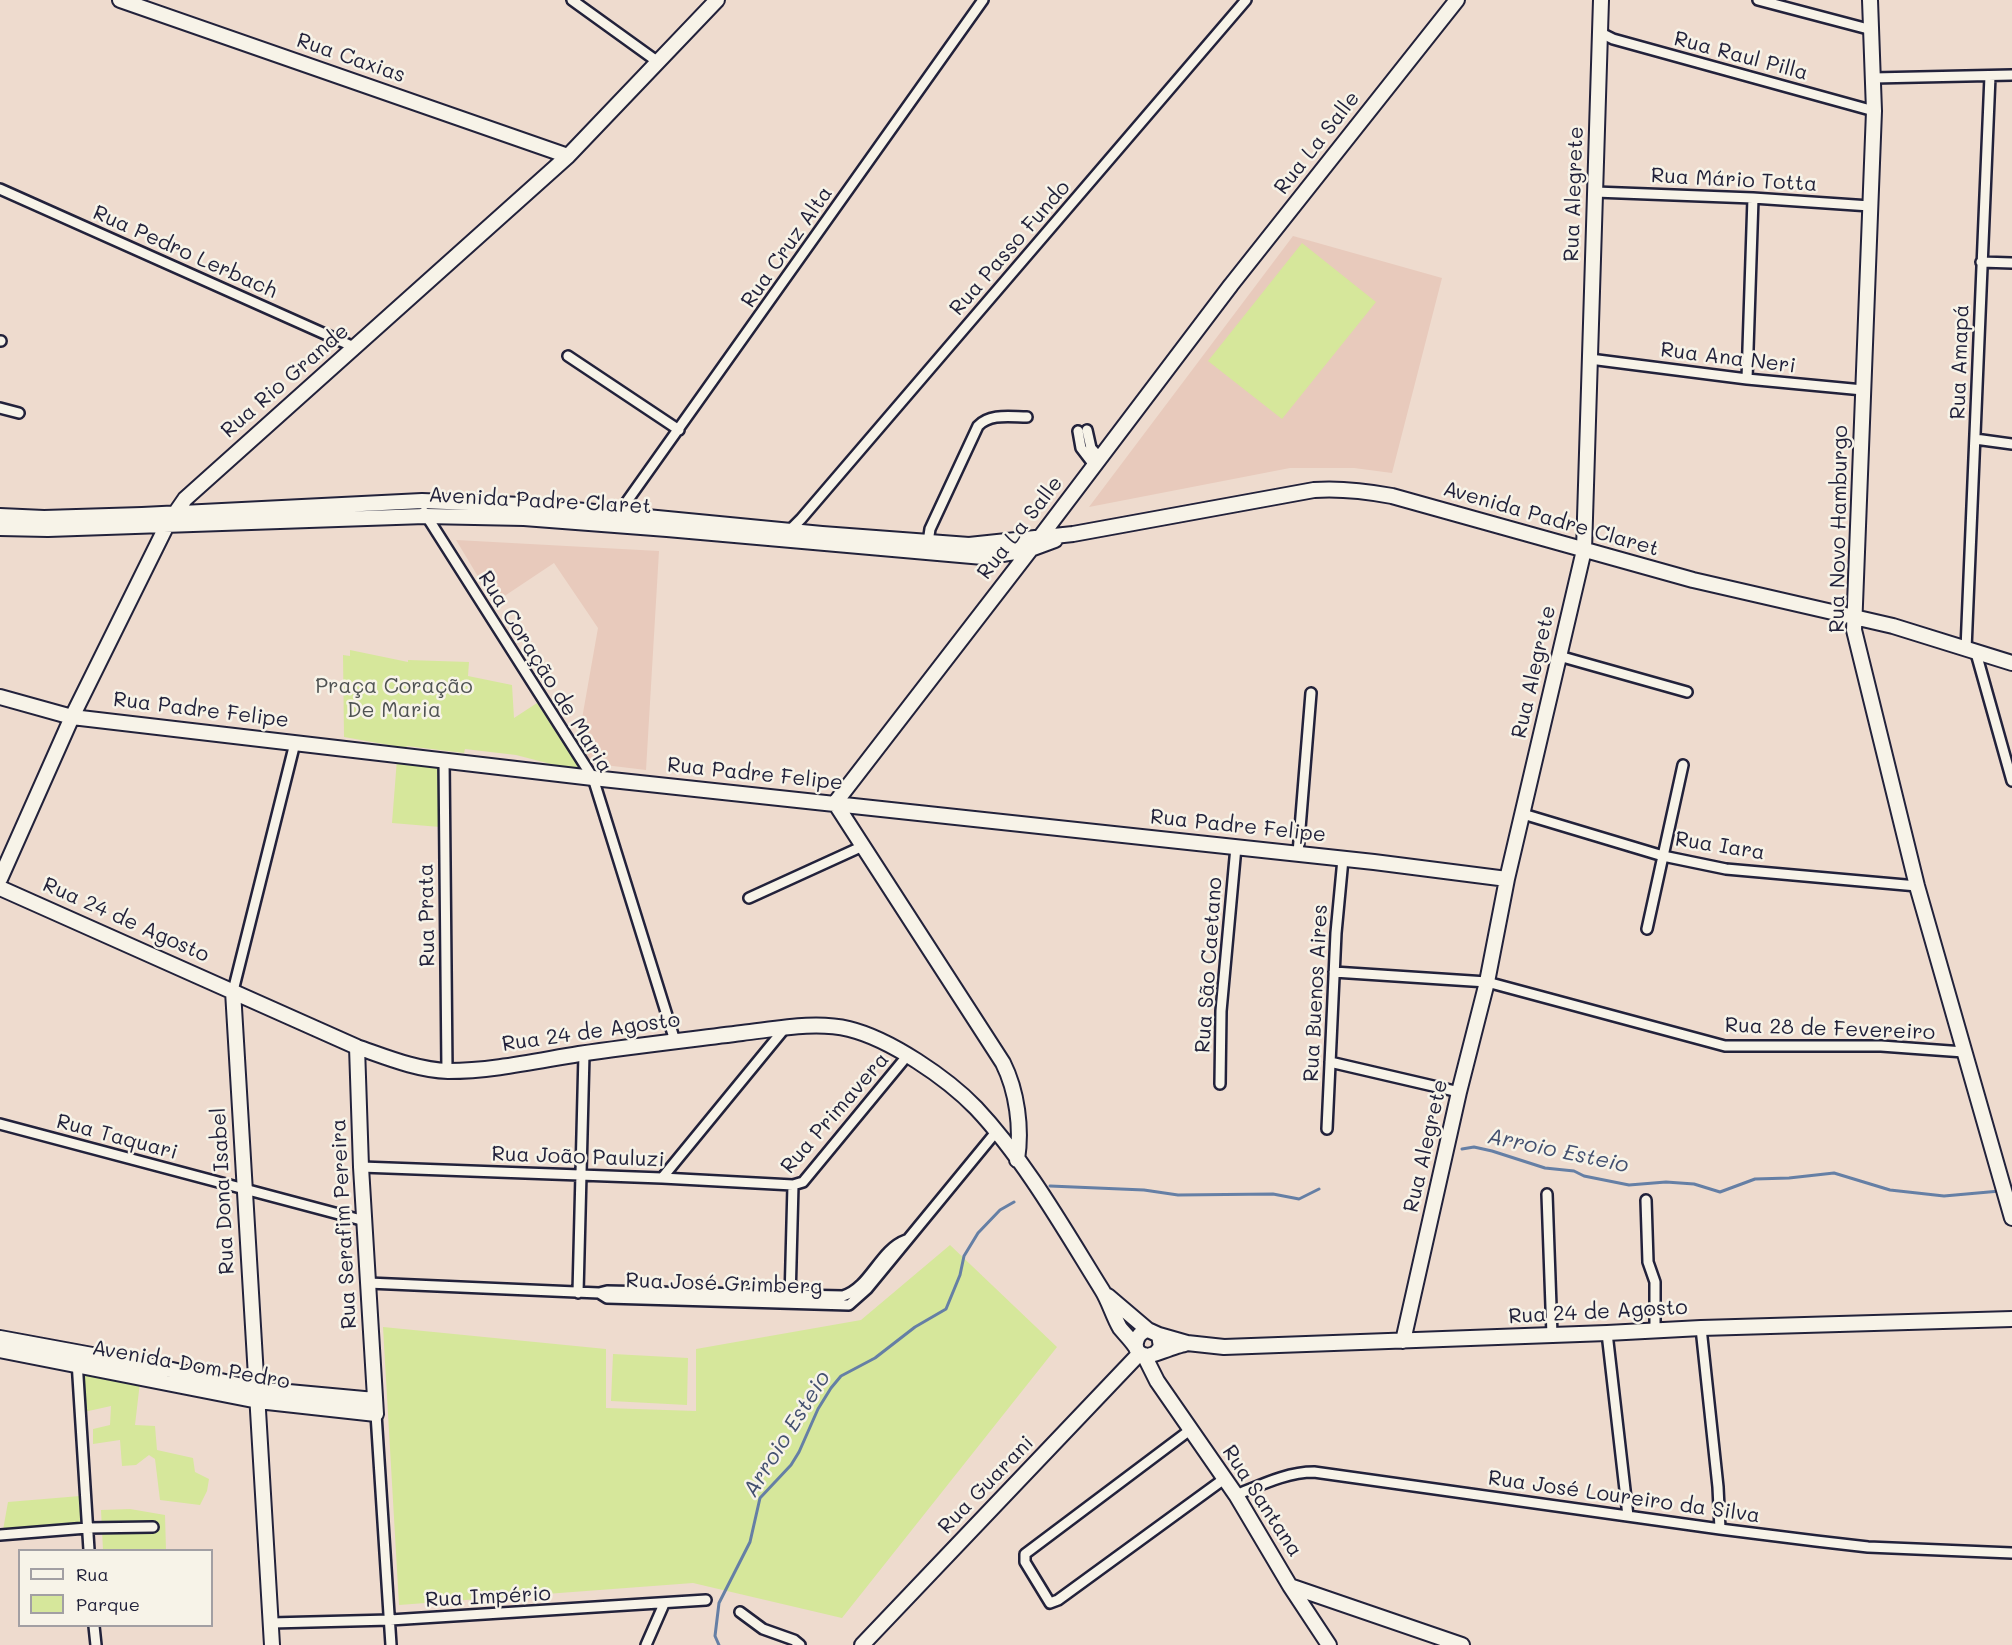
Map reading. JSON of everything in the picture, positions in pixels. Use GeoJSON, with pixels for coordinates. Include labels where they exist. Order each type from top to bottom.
{"type":"FeatureCollection","features":[{"type":"Feature","properties":{"kind":"street","name":"Rua Caxias"},"geometry":{"type":"LineString","coordinates":[[120,0],[568,156]]}},
{"type":"Feature","properties":{"kind":"street"},"geometry":{"type":"LineString","coordinates":[[572,0],[658,62]]}},
{"type":"Feature","properties":{"kind":"street","name":"Rua Rio Grande"},"geometry":{"type":"LineString","coordinates":[[0,879],[72,717],[170,519],[185,499],[222,463],[568,156],[717,0]]}},
{"type":"Feature","properties":{"kind":"street","name":"Rua Cruz Alta"},"geometry":{"type":"LineString","coordinates":[[618,514],[983,0]]}},
{"type":"Feature","properties":{"kind":"street","name":"Rua Passo Fundo"},"geometry":{"type":"LineString","coordinates":[[794,533],[1246,0]]}},
{"type":"Feature","properties":{"kind":"street","name":"Rua La Salle"},"geometry":{"type":"LineString","coordinates":[[835,803],[1231,285],[1458,0]]}},
{"type":"Feature","properties":{"kind":"street","name":"Rua Alegrete"},"geometry":{"type":"LineString","coordinates":[[1403,1341],[1459,1092],[1487,982],[1508,879],[1584,550],[1601,0]]}},
{"type":"Feature","properties":{"kind":"street"},"geometry":{"type":"LineString","coordinates":[[1758,0],[1872,30]]}},
{"type":"Feature","properties":{"kind":"street","name":"Rua Novo Hamburgo"},"geometry":{"type":"LineString","coordinates":[[1870,0],[1874,111],[1854,630],[1917,886],[1964,1052],[2009,1192],[2012,1218]]}},
{"type":"Feature","properties":{"kind":"street","name":"Rua Raul Pilla"},"geometry":{"type":"LineString","coordinates":[[1601,33],[1612,39],[1874,111]]}},
{"type":"Feature","properties":{"kind":"street"},"geometry":{"type":"LineString","coordinates":[[1873,78],[2012,75]]}},
{"type":"Feature","properties":{"kind":"street","name":"Rua Amapá"},"geometry":{"type":"LineString","coordinates":[[1990,76],[1975,439],[1971,651],[2012,781]]}},
{"type":"Feature","properties":{"kind":"street","name":"Rua Pedro Lerbach"},"geometry":{"type":"LineString","coordinates":[[0,189],[354,347]]}},
{"type":"Feature","properties":{"kind":"street","name":"Rua Mário Totta"},"geometry":{"type":"LineString","coordinates":[[1595,192],[1753,198],[1870,206]]}},
{"type":"Feature","properties":{"kind":"street"},"geometry":{"type":"LineString","coordinates":[[1747,379],[1753,198]]}},
{"type":"Feature","properties":{"kind":"street"},"geometry":{"type":"LineString","coordinates":[[1981,262],[2012,263]]}},
{"type":"Feature","properties":{"kind":"street"},"geometry":{"type":"LineString","coordinates":[[568,356],[679,430]]}},
{"type":"Feature","properties":{"kind":"street","name":"Rua Ana Neri"},"geometry":{"type":"LineString","coordinates":[[1590,359],[1747,379],[1863,390]]}},
{"type":"Feature","properties":{"kind":"street"},"geometry":{"type":"LineString","coordinates":[[0,408],[19,413]]}},
{"type":"Feature","properties":{"kind":"street"},"geometry":{"type":"LineString","coordinates":[[928,542],[930,529],[978,426],[984,419],[1028,417]]}},
{"type":"Feature","properties":{"kind":"street"},"geometry":{"type":"LineString","coordinates":[[1082,431],[1081,448],[1097,462]]}},
{"type":"Feature","properties":{"kind":"street"},"geometry":{"type":"LineString","coordinates":[[1975,439],[2012,444]]}},
{"type":"Feature","properties":{"kind":"street","name":"Avenida Padre Claret"},"geometry":{"type":"LineString","coordinates":[[0,516],[170,519],[425,516],[524,518],[667,529],[794,533],[989,544],[1073,534],[1285,494],[1336,489],[1366,491],[1392,496],[1693,580],[1893,626],[2012,663]]}},
{"type":"Feature","properties":{"kind":"street","name":"Avenida Padre Claret"},"geometry":{"type":"LineString","coordinates":[[0,528],[48,530],[422,501],[618,514],[759,533]]}},
{"type":"Feature","properties":{"kind":"street","name":"Rua Coração de Maria"},"geometry":{"type":"LineString","coordinates":[[422,501],[425,516],[593,778],[675,1041]]}},
{"type":"Feature","properties":{"kind":"street","name":"Avenida Padre Claret"},"geometry":{"type":"LineString","coordinates":[[794,533],[983,557],[1028,550],[1073,534]]}},
{"type":"Feature","properties":{"kind":"street"},"geometry":{"type":"LineString","coordinates":[[1559,656],[1688,692]]}},
{"type":"Feature","properties":{"kind":"street"},"geometry":{"type":"LineString","coordinates":[[1298,853],[1311,693]]}},
{"type":"Feature","properties":{"kind":"street","name":"Rua Padre Felipe"},"geometry":{"type":"LineString","coordinates":[[0,697],[72,717],[593,778],[1298,853],[1508,879]]}},
{"type":"Feature","properties":{"kind":"street","name":"Rua Dona Isabel"},"geometry":{"type":"LineString","coordinates":[[272,1645],[233,991],[295,742]]}},
{"type":"Feature","properties":{"kind":"street","name":"Rua Prata"},"geometry":{"type":"LineString","coordinates":[[444,759],[447,1071]]}},
{"type":"Feature","properties":{"kind":"street"},"geometry":{"type":"LineString","coordinates":[[1647,929],[1683,765]]}},
{"type":"Feature","properties":{"kind":"street"},"geometry":{"type":"LineString","coordinates":[[835,803],[1003,1063],[1011,1083],[1019,1120],[1020,1143],[1017,1160]]}},
{"type":"Feature","properties":{"kind":"street","name":"Rua Iara"},"geometry":{"type":"LineString","coordinates":[[1523,814],[1663,856],[1726,869],[1917,886]]}},
{"type":"Feature","properties":{"kind":"street"},"geometry":{"type":"LineString","coordinates":[[749,898],[863,846]]}},
{"type":"Feature","properties":{"kind":"street","name":"Rua São Caetano"},"geometry":{"type":"LineString","coordinates":[[1220,1084],[1221,1011],[1236,847]]}},
{"type":"Feature","properties":{"kind":"street","name":"Rua Buenos Aires"},"geometry":{"type":"LineString","coordinates":[[1327,1129],[1334,972],[1343,859]]}},
{"type":"Feature","properties":{"kind":"street","name":"Rua 24 de Agosto"},"geometry":{"type":"LineString","coordinates":[[0,888],[357,1047],[411,1065],[447,1071],[492,1068],[675,1041],[785,1028],[826,1026],[849,1029],[872,1036],[907,1056],[956,1090],[976,1108],[1017,1160],[1104,1293],[1120,1327],[1146,1352],[1187,1343]]}},
{"type":"Feature","properties":{"kind":"street","name":"Rua 28 de Fevereiro"},"geometry":{"type":"LineString","coordinates":[[1334,972],[1487,982],[1725,1046],[1881,1046],[1964,1052]]}},
{"type":"Feature","properties":{"kind":"street"},"geometry":{"type":"LineString","coordinates":[[662,1178],[785,1028]]}},
{"type":"Feature","properties":{"kind":"street","name":"Rua Serafim Pereira"},"geometry":{"type":"LineString","coordinates":[[357,1047],[361,1167],[376,1414]]}},
{"type":"Feature","properties":{"kind":"street"},"geometry":{"type":"LineString","coordinates":[[578,1293],[584,1054]]}},
{"type":"Feature","properties":{"kind":"street","name":"Rua Primavera"},"geometry":{"type":"LineString","coordinates":[[789,1298],[793,1185],[803,1182],[907,1056]]}},
{"type":"Feature","properties":{"kind":"street"},"geometry":{"type":"LineString","coordinates":[[1330,1062],[1459,1092]]}},
{"type":"Feature","properties":{"kind":"street"},"geometry":{"type":"LineString","coordinates":[[906,1240],[1009,1119],[1015,1106]]}},
{"type":"Feature","properties":{"kind":"street","name":"Rua Taquari"},"geometry":{"type":"LineString","coordinates":[[0,1124],[365,1221]]}},
{"type":"Feature","properties":{"kind":"street","name":"Rua João Pauluzi"},"geometry":{"type":"LineString","coordinates":[[361,1167],[793,1185]]}},
{"type":"Feature","properties":{"kind":"street"},"geometry":{"type":"LineString","coordinates":[[1546,1194],[1552,1335]]}},
{"type":"Feature","properties":{"kind":"street"},"geometry":{"type":"LineString","coordinates":[[1646,1200],[1648,1262],[1655,1281],[1655,1331]]}},
{"type":"Feature","properties":{"kind":"street","name":"Rua José Grimberg"},"geometry":{"type":"LineString","coordinates":[[789,1298],[843,1296],[854,1291],[866,1280],[895,1244],[906,1240]]}},
{"type":"Feature","properties":{"kind":"street","name":"Rua José Grimberg"},"geometry":{"type":"LineString","coordinates":[[369,1283],[578,1293],[607,1291],[734,1295],[849,1305],[867,1289],[906,1240]]}},
{"type":"Feature","properties":{"kind":"street","name":"Rua 24 de Agosto"},"geometry":{"type":"LineString","coordinates":[[1104,1293],[1153,1332],[1187,1343],[1224,1347],[1607,1334],[1701,1328],[2012,1319]]}},
{"type":"Feature","properties":{"kind":"street"},"geometry":{"type":"LineString","coordinates":[[1701,1328],[1718,1487],[1720,1529]]}},
{"type":"Feature","properties":{"kind":"street"},"geometry":{"type":"LineString","coordinates":[[1146,1352],[1161,1347],[1153,1332]]}},
{"type":"Feature","properties":{"kind":"street","name":"Rua Guarani"},"geometry":{"type":"LineString","coordinates":[[862,1645],[1146,1352],[1137,1337],[1139,1333],[1153,1332]]}},
{"type":"Feature","properties":{"kind":"street"},"geometry":{"type":"LineString","coordinates":[[1607,1334],[1628,1516]]}},
{"type":"Feature","properties":{"kind":"street","name":"Avenida Dom Pedro"},"geometry":{"type":"LineString","coordinates":[[0,1338],[42,1352],[257,1395],[376,1414]]}},
{"type":"Feature","properties":{"kind":"street","name":"Avenida Dom Pedro"},"geometry":{"type":"LineString","coordinates":[[0,1350],[42,1352]]}},
{"type":"Feature","properties":{"kind":"street","name":"Rua Santana"},"geometry":{"type":"LineString","coordinates":[[1146,1352],[1157,1381],[1236,1495],[1290,1586],[1329,1645]]}},
{"type":"Feature","properties":{"kind":"street"},"geometry":{"type":"LineString","coordinates":[[77,1359],[89,1549]]}},
{"type":"Feature","properties":{"kind":"street","name":"Avenida Dom Pedro"},"geometry":{"type":"LineString","coordinates":[[257,1395],[375,1400]]}},
{"type":"Feature","properties":{"kind":"street"},"geometry":{"type":"LineString","coordinates":[[376,1414],[391,1645]]}},
{"type":"Feature","properties":{"kind":"street"},"geometry":{"type":"LineString","coordinates":[[1190,1430],[1025,1554],[1025,1562],[1050,1603],[1058,1600],[1224,1479]]}},
{"type":"Feature","properties":{"kind":"street","name":"Rua José Loureiro da Silva"},"geometry":{"type":"LineString","coordinates":[[1236,1495],[1284,1476],[1314,1472],[1720,1529],[1868,1546],[2012,1553]]}},
{"type":"Feature","properties":{"kind":"street"},"geometry":{"type":"LineString","coordinates":[[0,1535],[87,1528],[153,1527]]}},
{"type":"Feature","properties":{"kind":"street"},"geometry":{"type":"LineString","coordinates":[[1290,1586],[1462,1645]]}},
{"type":"Feature","properties":{"kind":"street","name":"Rua Império"},"geometry":{"type":"LineString","coordinates":[[271,1623],[390,1620],[706,1600]]}},
{"type":"Feature","properties":{"kind":"street"},"geometry":{"type":"LineString","coordinates":[[646,1645],[664,1604]]}},
{"type":"Feature","properties":{"kind":"street"},"geometry":{"type":"LineString","coordinates":[[740,1612],[763,1629],[794,1640],[800,1645]]}},
{"type":"Feature","properties":{"kind":"street"},"geometry":{"type":"LineString","coordinates":[[94,1627],[96,1645]]}},
{"type":"Feature","properties":{"kind":"shaded area"},"geometry":{"type":"Polygon","coordinates":[[[1293,236],[1442,278],[1392,473],[1354,468],[1290,468],[1089,507],[1293,236]]]}},
{"type":"Feature","properties":{"kind":"shaded area"},"geometry":{"type":"Polygon","coordinates":[[[456,540],[659,551],[646,770],[588,763],[577,747],[598,628],[554,563],[494,603],[456,540]]]}},
{"type":"Feature","properties":{"kind":"green space"},"geometry":{"type":"Polygon","coordinates":[[[1302,243],[1376,302],[1282,419],[1208,361],[1302,243]]]}},
{"type":"Feature","properties":{"kind":"green space","name":"Praça Coração De Maria"},"geometry":{"type":"Polygon","coordinates":[[[350,650],[408,662],[408,660],[469,662],[468,676],[512,685],[514,718],[537,703],[582,772],[516,755],[465,749],[464,753],[407,746],[406,748],[344,737],[343,655],[350,656],[350,650]]]}},
{"type":"Feature","properties":{"kind":"green space"},"geometry":{"type":"Polygon","coordinates":[[[397,759],[441,762],[440,827],[392,823],[397,759]]]}},
{"type":"Feature","properties":{"kind":"green space"},"geometry":{"type":"Polygon","coordinates":[[[950,1245],[1057,1347],[842,1618],[693,1583],[399,1605],[383,1327],[606,1349],[606,1408],[696,1411],[696,1349],[861,1320],[950,1245]]]}},
{"type":"Feature","properties":{"kind":"green space"},"geometry":{"type":"Polygon","coordinates":[[[613,1354],[688,1358],[687,1405],[611,1401],[613,1354]]]}},
{"type":"Feature","properties":{"kind":"green space"},"geometry":{"type":"Polygon","coordinates":[[[81,1366],[140,1382],[135,1425],[155,1426],[157,1450],[193,1458],[195,1472],[209,1479],[207,1491],[200,1505],[160,1500],[155,1459],[149,1455],[136,1465],[122,1466],[120,1440],[93,1444],[93,1429],[110,1425],[111,1406],[84,1412],[81,1366]]]}},
{"type":"Feature","properties":{"kind":"green space"},"geometry":{"type":"Polygon","coordinates":[[[80,1496],[81,1524],[3,1530],[8,1502],[80,1496]]]}},
{"type":"Feature","properties":{"kind":"green space"},"geometry":{"type":"Polygon","coordinates":[[[130,1509],[165,1515],[166,1549],[103,1549],[101,1510],[130,1509]]]}},
{"type":"Feature","properties":{"kind":"waterway","name":"Arroio Esteio"},"geometry":{"type":"LineString","coordinates":[[1462,1149],[1474,1147],[1545,1168],[1574,1171],[1584,1176],[1629,1185],[1666,1182],[1694,1184],[1720,1192],[1755,1179],[1834,1173],[1890,1190],[1944,1196],[2000,1191]]}},
{"type":"Feature","properties":{"kind":"waterway","name":"Arroio Esteio"},"geometry":{"type":"LineString","coordinates":[[1050,1186],[1144,1190],[1178,1195],[1273,1194],[1299,1199],[1319,1189]]}},
{"type":"Feature","properties":{"kind":"waterway","name":"Arroio Esteio"},"geometry":{"type":"LineString","coordinates":[[719,1645],[715,1636],[719,1603],[750,1542],[760,1498],[791,1465],[818,1409],[831,1388],[841,1376],[875,1358],[915,1327],[946,1309],[960,1275],[964,1256],[978,1233],[1000,1210],[1014,1202]]}}]}
